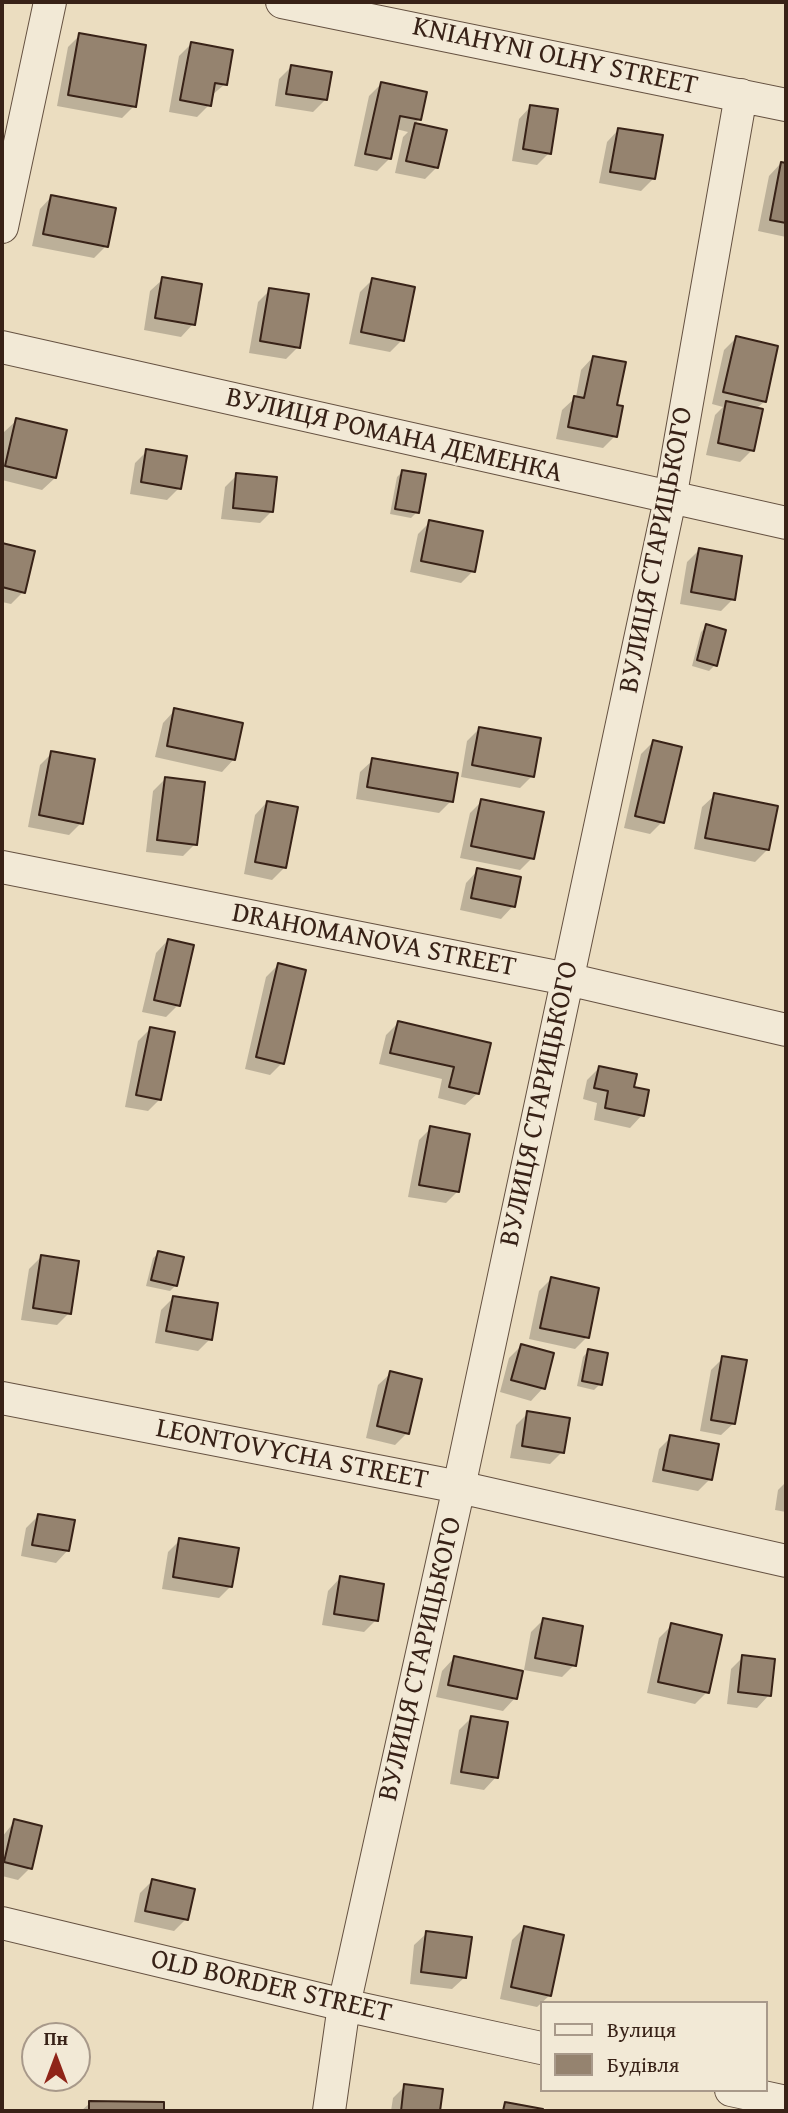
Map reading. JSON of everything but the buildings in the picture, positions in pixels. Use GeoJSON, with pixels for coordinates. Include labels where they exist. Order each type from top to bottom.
{"type":"FeatureCollection","features":[{"type":"Feature","properties":{"kind":"street"},"geometry":{"type":"LineString","coordinates":[[2,227],[50,2]]}},
{"type":"Feature","properties":{"kind":"street","name":"KNIAHYNI OLHY STREET"},"geometry":{"type":"LineString","coordinates":[[282,2],[786,105]]}},
{"type":"Feature","properties":{"kind":"street","name":"ВУЛИЦЯ СТАРИЦЬКОГО"},"geometry":{"type":"LineString","coordinates":[[328,2111],[344,2005],[459,1487],[670,499],[741,95]]}},
{"type":"Feature","properties":{"kind":"street","name":"ВУЛИЦЯ РОМАНА ДЕМЕНКА"},"geometry":{"type":"LineString","coordinates":[[2,347],[786,523]]}},
{"type":"Feature","properties":{"kind":"street","name":"DRAHOMANOVA STREET"},"geometry":{"type":"LineString","coordinates":[[2,867],[566,979],[786,1030]]}},
{"type":"Feature","properties":{"kind":"street","name":"LEONTOVYCHA STREET"},"geometry":{"type":"LineString","coordinates":[[2,1398],[459,1487],[786,1561]]}},
{"type":"Feature","properties":{"kind":"street","name":"OLD BORDER STREET"},"geometry":{"type":"LineString","coordinates":[[2,1923],[540,2049]]}},
{"type":"Feature","properties":{"kind":"street"},"geometry":{"type":"LineString","coordinates":[[740,2092],[786,2102]]}}]}
